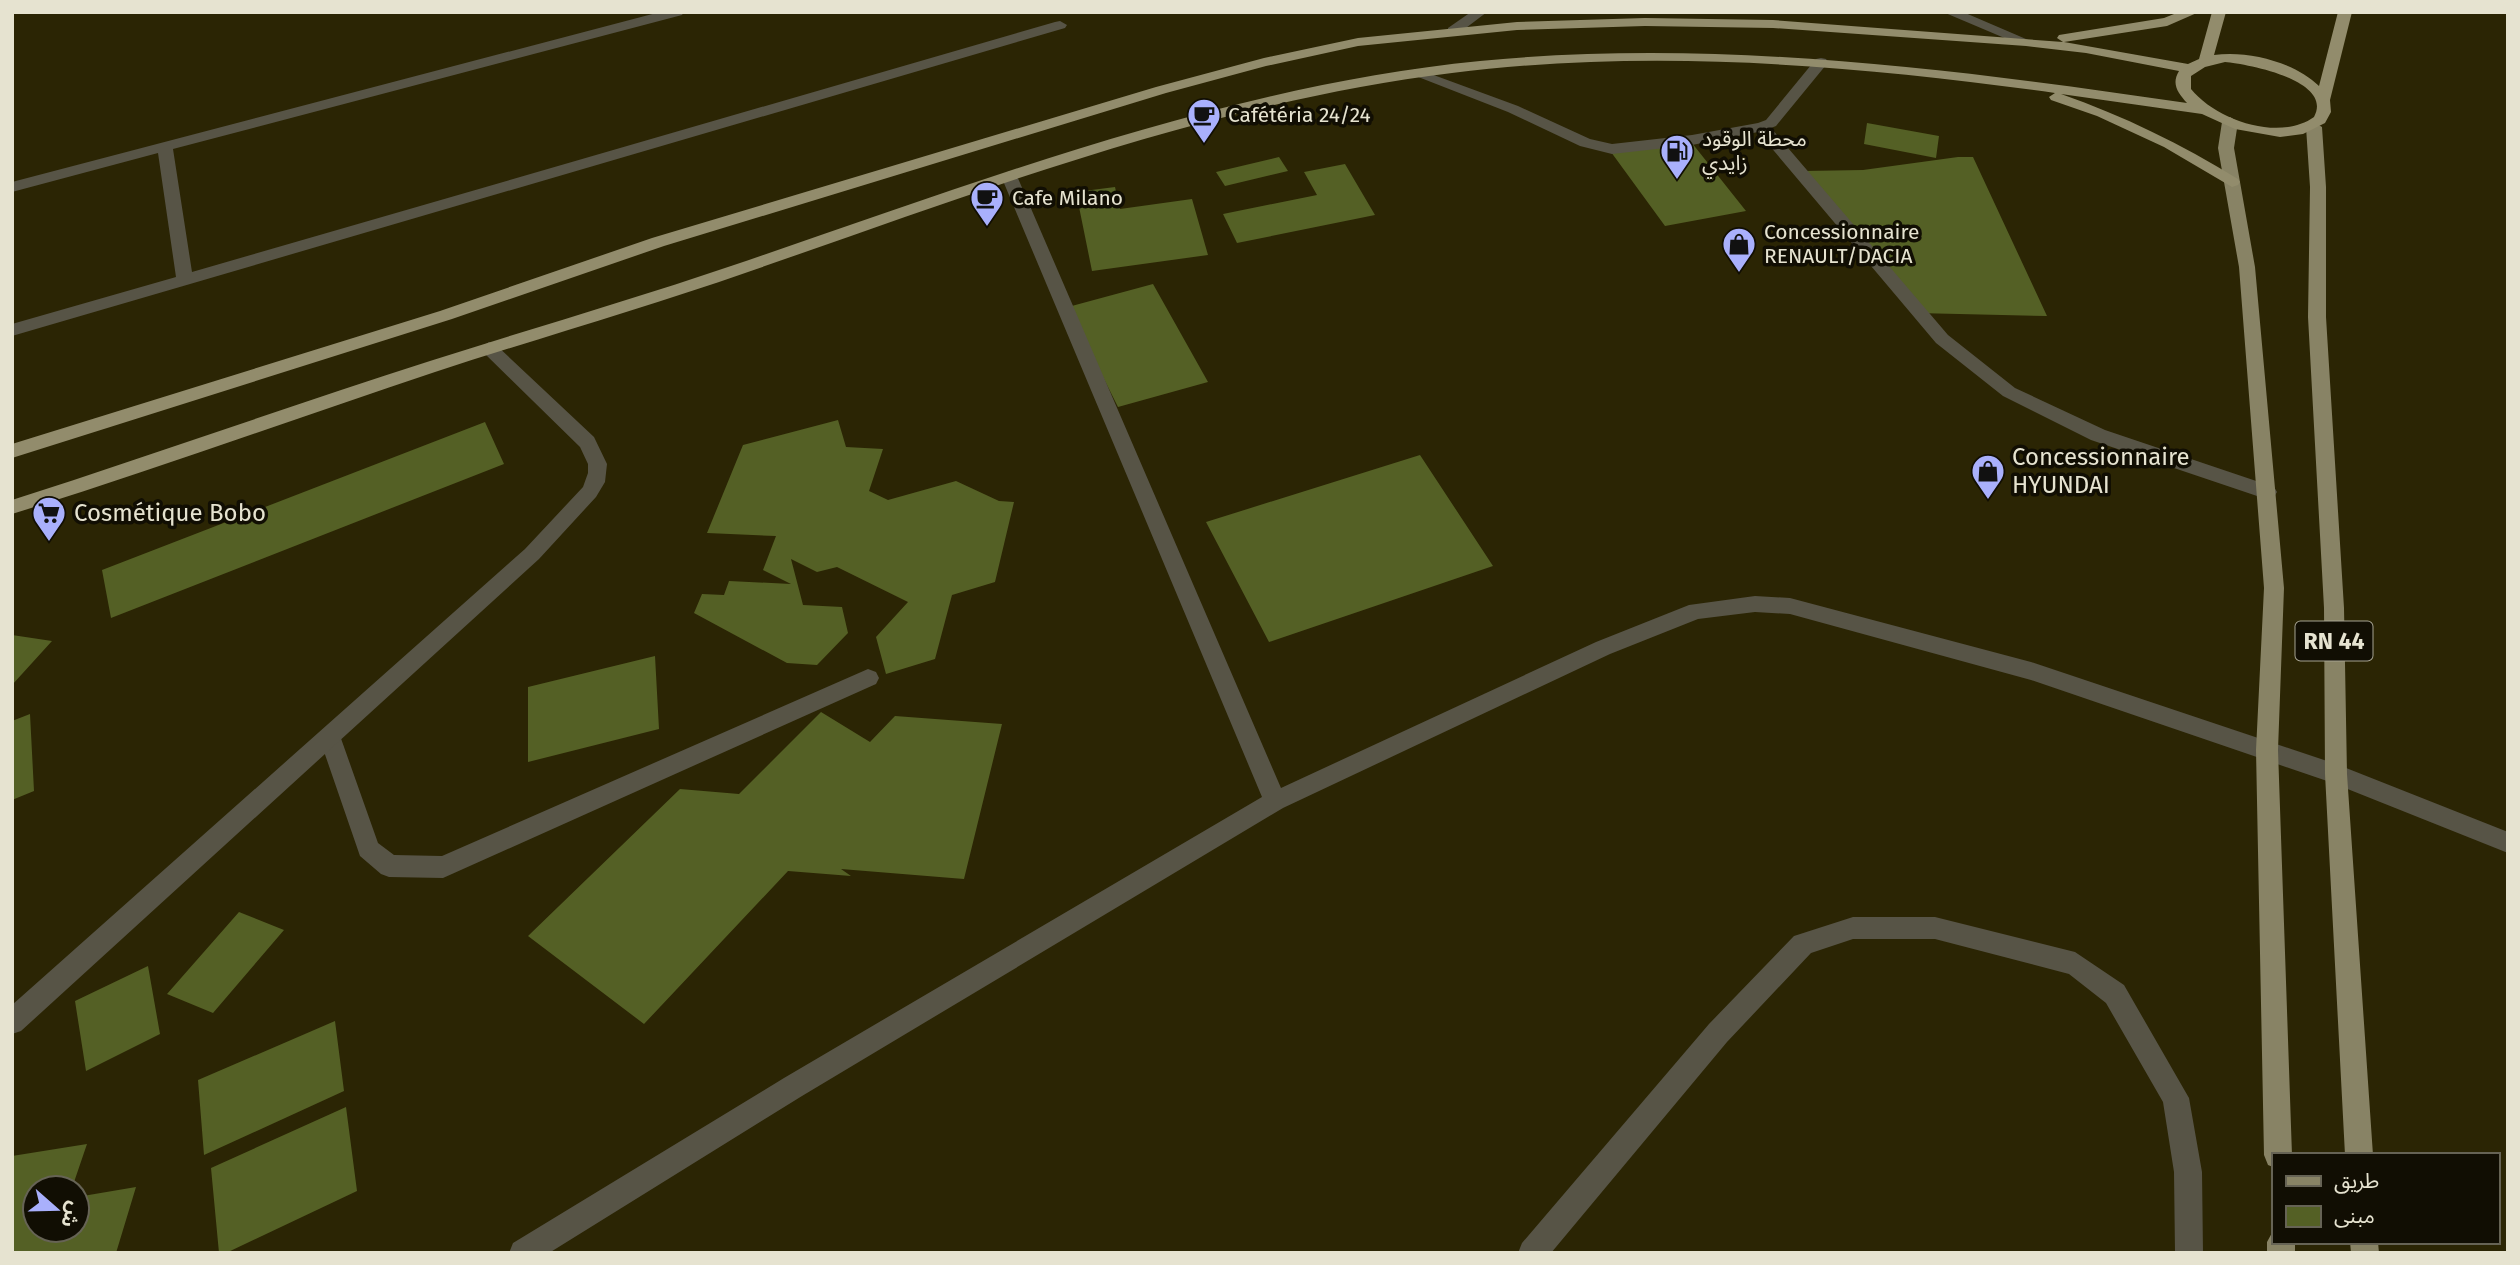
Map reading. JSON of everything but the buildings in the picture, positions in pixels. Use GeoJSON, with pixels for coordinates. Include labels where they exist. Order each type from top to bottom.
{"type":"FeatureCollection","features":[{"type":"Feature","properties":{"kind":"highway"},"geometry":{"type":"LineString","coordinates":[[2026,42],[2127,30],[2167,22],[2192,12]]}},
{"type":"Feature","properties":{"kind":"highway"},"geometry":{"type":"LineString","coordinates":[[2206,60],[2220,12]]}},
{"type":"Feature","properties":{"kind":"highway"},"geometry":{"type":"LineString","coordinates":[[2323,99],[2345,12]]}},
{"type":"Feature","properties":{"kind":"highway"},"geometry":{"type":"LineString","coordinates":[[12,451],[446,315],[659,242],[1161,90],[1264,62],[1358,42],[1453,31],[1645,22],[1760,24],[2026,42],[2086,49],[2188,68]]}},
{"type":"Feature","properties":{"kind":"highway"},"geometry":{"type":"LineString","coordinates":[[12,507],[489,348],[717,277],[1009,176],[1283,96],[1415,73],[1541,59],[1628,57],[1821,62],[2011,82],[2205,110]]}},
{"type":"Feature","properties":{"kind":"highway"},"geometry":{"type":"LineString","coordinates":[[2206,60],[2248,60],[2273,66],[2312,86],[2323,99],[2326,110],[2323,120],[2314,127],[2297,132],[2276,132],[2230,122],[2205,110],[2191,99],[2183,87],[2182,77],[2188,68],[2206,60]]}},
{"type":"Feature","properties":{"kind":"highway"},"geometry":{"type":"LineString","coordinates":[[2011,82],[2102,113],[2141,130],[2232,182]]}},
{"type":"Feature","properties":{"kind":"main road"},"geometry":{"type":"LineString","coordinates":[[2230,122],[2226,148],[2247,267],[2274,588],[2267,750],[2278,1153]]}},
{"type":"Feature","properties":{"kind":"main road","name":"RN 44"},"geometry":{"type":"LineString","coordinates":[[2314,127],[2318,187],[2318,317],[2334,595],[2336,774],[2359,1153]]}},
{"type":"Feature","properties":{"kind":"street"},"geometry":{"type":"LineString","coordinates":[[12,187],[677,12]]}},
{"type":"Feature","properties":{"kind":"street"},"geometry":{"type":"LineString","coordinates":[[1453,31],[1480,12]]}},
{"type":"Feature","properties":{"kind":"street"},"geometry":{"type":"LineString","coordinates":[[1950,12],[2026,42]]}},
{"type":"Feature","properties":{"kind":"street"},"geometry":{"type":"LineString","coordinates":[[12,330],[1060,25]]}},
{"type":"Feature","properties":{"kind":"street"},"geometry":{"type":"LineString","coordinates":[[1415,73],[1513,109],[1597,147],[1612,149],[1692,140],[1762,127],[1771,123],[1821,62]]}},
{"type":"Feature","properties":{"kind":"street"},"geometry":{"type":"LineString","coordinates":[[1762,127],[1942,339],[2009,392],[2098,435],[2267,492]]}},
{"type":"Feature","properties":{"kind":"street"},"geometry":{"type":"LineString","coordinates":[[165,147],[185,280]]}},
{"type":"Feature","properties":{"kind":"street"},"geometry":{"type":"LineString","coordinates":[[1009,176],[1275,801]]}},
{"type":"Feature","properties":{"kind":"street"},"geometry":{"type":"LineString","coordinates":[[12,1022],[533,554],[583,502],[598,475],[596,458],[587,442],[489,348]]}},
{"type":"Feature","properties":{"kind":"street"},"geometry":{"type":"LineString","coordinates":[[523,1253],[793,1087],[1275,801],[1603,648],[1696,611],[1755,604],[1790,606],[2031,671],[2336,774],[2508,843]]}},
{"type":"Feature","properties":{"kind":"street"},"geometry":{"type":"LineString","coordinates":[[330,737],[368,849],[389,866],[443,867],[868,678]]}},
{"type":"Feature","properties":{"kind":"street"},"geometry":{"type":"LineString","coordinates":[[1532,1253],[1718,1033],[1802,944],[1853,928],[1935,928],[2075,964],[2115,994],[2176,1098],[2188,1172],[2189,1253]]}},
{"type":"Feature","properties":{"kind":"place","name":"Cafétéria 24/24"},"geometry":{"type":"Point","coordinates":[1204,145]}},
{"type":"Feature","properties":{"kind":"place","name":"محطة الوقود زايدي"},"geometry":{"type":"Point","coordinates":[1677,181]}},
{"type":"Feature","properties":{"kind":"place","name":"Cafe Milano"},"geometry":{"type":"Point","coordinates":[987,228]}},
{"type":"Feature","properties":{"kind":"place","name":"Concessionnaire RENAULT/DACIA"},"geometry":{"type":"Point","coordinates":[1739,274]}},
{"type":"Feature","properties":{"kind":"place","name":"Concessionnaire HYUNDAI"},"geometry":{"type":"Point","coordinates":[1988,501]}},
{"type":"Feature","properties":{"kind":"place","name":"Cosmétique Bobo"},"geometry":{"type":"Point","coordinates":[49,543]}}]}
